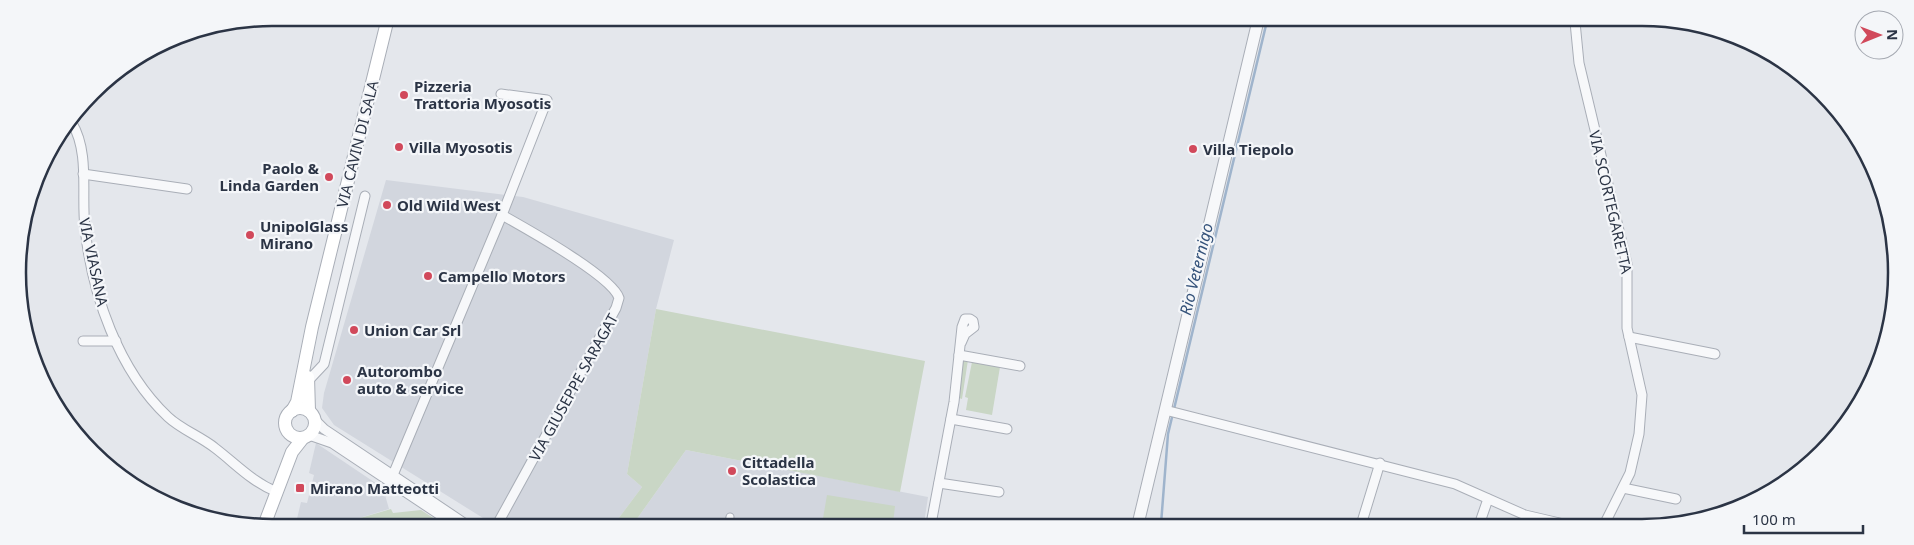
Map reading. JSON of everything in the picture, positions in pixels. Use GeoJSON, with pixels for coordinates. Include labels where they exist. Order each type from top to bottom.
{"type":"FeatureCollection","features":[{"type":"Feature","properties":{"kind":"main road","name":"VIA CAVIN DI SALA"},"geometry":{"type":"LineString","coordinates":[[292,411],[297,402],[312,327],[386,26]]}},
{"type":"Feature","properties":{"kind":"main road","name":"VIA CAVIN DI SALA"},"geometry":{"type":"LineString","coordinates":[[312,327],[308,381],[312,416]]}},
{"type":"Feature","properties":{"kind":"main road"},"geometry":{"type":"LineString","coordinates":[[266,519],[287,442],[286,422],[292,411],[301,408],[312,416],[314,428],[292,452],[274,491]]}},
{"type":"Feature","properties":{"kind":"main road"},"geometry":{"type":"LineString","coordinates":[[288,432],[294,437],[306,437]]}},
{"type":"Feature","properties":{"kind":"street"},"geometry":{"type":"LineString","coordinates":[[1139,519],[1257,26]]}},
{"type":"Feature","properties":{"kind":"street","name":"VIA SCORTEGARETTA"},"geometry":{"type":"LineString","coordinates":[[1576,26],[1580,62],[1606,182],[1628,264],[1629,337],[1642,395],[1639,434],[1630,473],[1607,519]]}},
{"type":"Feature","properties":{"kind":"street"},"geometry":{"type":"LineString","coordinates":[[392,479],[502,215],[546,100],[501,94]]}},
{"type":"Feature","properties":{"kind":"street","name":"VIA VIASANA"},"geometry":{"type":"LineString","coordinates":[[74,128],[80,147],[88,246],[103,308],[116,341],[138,380],[168,417],[214,447],[254,482],[274,491]]}},
{"type":"Feature","properties":{"kind":"street"},"geometry":{"type":"LineString","coordinates":[[83,174],[187,189]]}},
{"type":"Feature","properties":{"kind":"street","name":"VIA CAVIN DI SALA"},"geometry":{"type":"LineString","coordinates":[[308,381],[324,364],[365,196]]}},
{"type":"Feature","properties":{"kind":"street","name":"VIA GIUSEPPE SARAGAT"},"geometry":{"type":"LineString","coordinates":[[500,519],[616,308],[619,298],[614,289],[591,271],[532,232],[502,215]]}},
{"type":"Feature","properties":{"kind":"street"},"geometry":{"type":"LineString","coordinates":[[1629,337],[1715,354]]}},
{"type":"Feature","properties":{"kind":"street"},"geometry":{"type":"LineString","coordinates":[[83,342],[116,341]]}},
{"type":"Feature","properties":{"kind":"street"},"geometry":{"type":"LineString","coordinates":[[932,519],[951,418],[961,343]]}},
{"type":"Feature","properties":{"kind":"street"},"geometry":{"type":"LineString","coordinates":[[959,355],[1020,366]]}},
{"type":"Feature","properties":{"kind":"street"},"geometry":{"type":"LineString","coordinates":[[1165,410],[1225,423],[1454,484],[1525,515],[1542,519]]}},
{"type":"Feature","properties":{"kind":"street"},"geometry":{"type":"LineString","coordinates":[[312,416],[324,429],[447,519]]}},
{"type":"Feature","properties":{"kind":"street"},"geometry":{"type":"LineString","coordinates":[[951,418],[1007,429]]}},
{"type":"Feature","properties":{"kind":"street"},"geometry":{"type":"LineString","coordinates":[[306,437],[332,443],[457,519]]}},
{"type":"Feature","properties":{"kind":"street"},"geometry":{"type":"LineString","coordinates":[[1363,519],[1380,463]]}},
{"type":"Feature","properties":{"kind":"street"},"geometry":{"type":"LineString","coordinates":[[939,483],[999,492]]}},
{"type":"Feature","properties":{"kind":"street"},"geometry":{"type":"LineString","coordinates":[[1623,488],[1676,499]]}},
{"type":"Feature","properties":{"kind":"street"},"geometry":{"type":"LineString","coordinates":[[1481,519],[1488,499]]}},
{"type":"Feature","properties":{"kind":"shaded area"},"geometry":{"type":"Polygon","coordinates":[[[386,180],[523,197],[674,240],[656,309],[627,474],[642,487],[618,519],[485,519],[334,425],[322,408],[324,393],[386,180]]]}},
{"type":"Feature","properties":{"kind":"shaded area"},"geometry":{"type":"Polygon","coordinates":[[[316,443],[383,488],[389,509],[356,519],[297,519],[301,502],[307,503],[314,475],[309,473],[316,443]]]}},
{"type":"Feature","properties":{"kind":"shaded area","name":"Cittadella Scolastica"},"geometry":{"type":"Polygon","coordinates":[[[686,450],[928,497],[925,519],[637,519],[686,450]]]}},
{"type":"Feature","properties":{"kind":"green space"},"geometry":{"type":"Polygon","coordinates":[[[656,309],[925,361],[900,492],[686,450],[637,519],[618,519],[642,487],[627,474],[656,309]]]}},
{"type":"Feature","properties":{"kind":"green space"},"geometry":{"type":"Polygon","coordinates":[[[968,360],[962,399],[959,398],[962,361],[968,360]]]}},
{"type":"Feature","properties":{"kind":"green space"},"geometry":{"type":"Polygon","coordinates":[[[972,362],[1000,367],[992,415],[966,410],[968,398],[965,397],[972,362]]]}},
{"type":"Feature","properties":{"kind":"green space"},"geometry":{"type":"Polygon","coordinates":[[[827,495],[895,506],[894,519],[823,519],[827,495]]]}},
{"type":"Feature","properties":{"kind":"green space"},"geometry":{"type":"Polygon","coordinates":[[[391,509],[393,513],[421,510],[435,519],[357,519],[391,509]]]}},
{"type":"Feature","properties":{"kind":"waterway","name":"Rio Veternigo"},"geometry":{"type":"LineString","coordinates":[[1161,519],[1168,434],[1266,26]]}},
{"type":"Feature","properties":{"kind":"place","name":"Pizzeria Trattoria Myosotis"},"geometry":{"type":"Point","coordinates":[404,95]}},
{"type":"Feature","properties":{"kind":"place","name":"Villa Myosotis"},"geometry":{"type":"Point","coordinates":[399,147]}},
{"type":"Feature","properties":{"kind":"place","name":"Villa Tiepolo"},"geometry":{"type":"Point","coordinates":[1193,149]}},
{"type":"Feature","properties":{"kind":"place","name":"Paolo & Linda Garden"},"geometry":{"type":"Point","coordinates":[329,177]}},
{"type":"Feature","properties":{"kind":"place","name":"Old Wild West"},"geometry":{"type":"Point","coordinates":[387,205]}},
{"type":"Feature","properties":{"kind":"place","name":"UnipolGlass Mirano"},"geometry":{"type":"Point","coordinates":[250,235]}},
{"type":"Feature","properties":{"kind":"place","name":"Campello Motors"},"geometry":{"type":"Point","coordinates":[428,276]}},
{"type":"Feature","properties":{"kind":"place","name":"Union Car Srl"},"geometry":{"type":"Point","coordinates":[354,330]}},
{"type":"Feature","properties":{"kind":"place","name":"Autorombo auto & service"},"geometry":{"type":"Point","coordinates":[347,380]}},
{"type":"Feature","properties":{"kind":"place","name":"Cittadella Scolastica"},"geometry":{"type":"Point","coordinates":[732,471]}},
{"type":"Feature","properties":{"kind":"place","name":"Mirano Matteotti"},"geometry":{"type":"Point","coordinates":[300,488]}}]}
